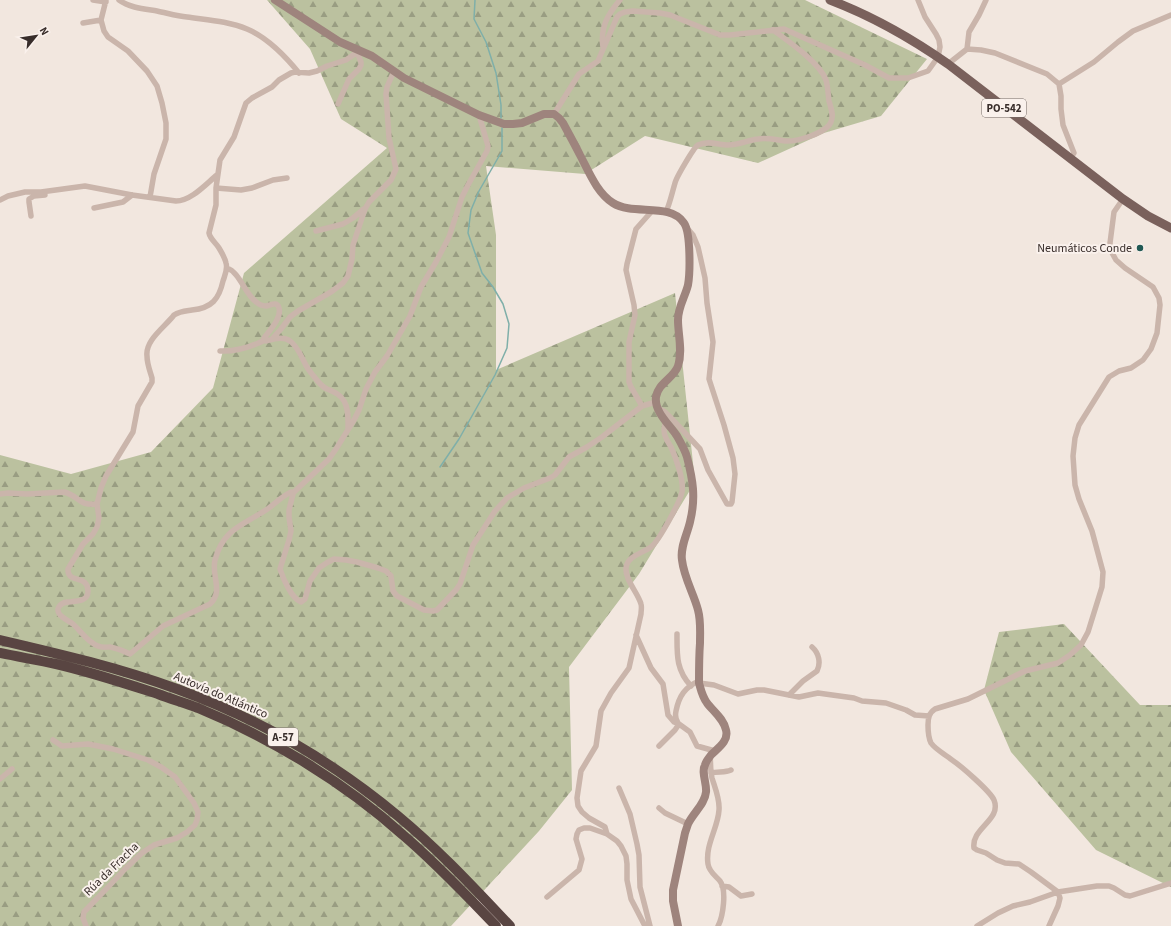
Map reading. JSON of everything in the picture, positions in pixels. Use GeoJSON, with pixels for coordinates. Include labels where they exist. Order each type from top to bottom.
{"type":"FeatureCollection","features":[{"type":"Feature","properties":{"kind":"highway","name":"Autovía do Atlántico"},"geometry":{"type":"LineString","coordinates":[[1,641],[112,668],[154,681],[196,696],[274,732],[324,762],[398,816],[449,862],[510,926]]}},
{"type":"Feature","properties":{"kind":"highway","name":"Autovía do Atlántico"},"geometry":{"type":"LineString","coordinates":[[2,653],[94,674],[174,700],[197,708],[244,729],[283,750],[352,794],[402,834],[453,881],[496,926]]}},
{"type":"Feature","properties":{"kind":"main road","name":"PO-542"},"geometry":{"type":"LineString","coordinates":[[830,0],[869,16],[920,45],[948,64],[1123,199],[1148,216],[1171,228]]}},
{"type":"Feature","properties":{"kind":"street"},"geometry":{"type":"LineString","coordinates":[[93,0],[106,1],[101,20],[104,31],[108,37],[135,58],[147,70],[157,86],[167,131],[166,139],[154,174],[150,197]]}},
{"type":"Feature","properties":{"kind":"street"},"geometry":{"type":"LineString","coordinates":[[119,0],[130,6],[236,25],[257,34],[299,72]]}},
{"type":"Feature","properties":{"kind":"street"},"geometry":{"type":"LineString","coordinates":[[275,0],[340,42],[358,52],[372,56],[404,78],[493,121],[504,124],[522,123],[544,114],[554,114],[563,124],[592,179],[608,200],[621,207],[666,212],[677,217],[684,223],[693,235],[698,247],[705,278],[713,342],[710,378],[729,442],[735,474],[732,502],[731,504],[727,504],[708,470],[700,449],[692,439],[657,405],[642,406],[602,437],[569,457],[555,475],[524,488],[507,498],[473,545],[460,584],[439,608],[433,611],[424,610],[397,596],[393,591],[391,576],[386,571],[357,562],[340,560],[328,562],[319,568],[310,581],[305,599],[301,602],[298,601],[287,586],[280,569],[291,531],[289,510],[293,493],[329,459],[360,410],[366,389],[410,316],[421,288],[449,237],[468,185],[487,151],[488,146],[479,115]]}},
{"type":"Feature","properties":{"kind":"street"},"geometry":{"type":"LineString","coordinates":[[603,48],[603,34],[606,20],[620,0]]}},
{"type":"Feature","properties":{"kind":"street"},"geometry":{"type":"LineString","coordinates":[[554,114],[579,74],[598,61],[617,17],[626,12],[633,11],[670,15],[720,34],[730,35],[784,29],[865,65],[889,78],[908,78],[928,71],[938,58],[940,47],[939,40],[925,17],[918,0]]}},
{"type":"Feature","properties":{"kind":"street"},"geometry":{"type":"LineString","coordinates":[[967,49],[969,32],[986,0]]}},
{"type":"Feature","properties":{"kind":"street"},"geometry":{"type":"LineString","coordinates":[[1059,84],[1094,62],[1133,31],[1171,15]]}},
{"type":"Feature","properties":{"kind":"street"},"geometry":{"type":"LineString","coordinates":[[83,23],[101,20]]}},
{"type":"Feature","properties":{"kind":"street"},"geometry":{"type":"LineString","coordinates":[[666,212],[677,177],[693,150],[698,145],[708,143],[734,145],[766,138],[793,141],[825,130],[831,122],[833,115],[828,87],[824,76],[802,53],[773,30]]}},
{"type":"Feature","properties":{"kind":"street"},"geometry":{"type":"LineString","coordinates":[[948,64],[967,49],[980,50],[995,53],[1047,74],[1059,84],[1063,125],[1074,152],[1070,158]]}},
{"type":"Feature","properties":{"kind":"street"},"geometry":{"type":"LineString","coordinates":[[293,493],[289,492],[267,509],[238,526],[224,539],[215,559],[214,573],[217,594],[214,600],[204,608],[163,626],[130,654],[121,650],[97,646],[92,643],[73,624],[61,615],[58,610],[59,606],[66,602],[79,602],[86,597],[87,587],[84,581],[72,578],[68,573],[70,565],[97,527],[99,518],[97,504],[101,488],[106,476],[133,432],[138,406],[151,385],[152,378],[147,360],[147,351],[153,337],[178,312],[210,305],[219,295],[227,268],[226,262],[220,250],[210,236],[210,228],[216,205],[217,175],[220,160],[234,137],[246,103],[291,73],[309,73],[317,71],[346,60],[358,52]]}},
{"type":"Feature","properties":{"kind":"street"},"geometry":{"type":"LineString","coordinates":[[338,104],[349,79],[361,66],[358,52]]}},
{"type":"Feature","properties":{"kind":"street"},"geometry":{"type":"LineString","coordinates":[[316,231],[343,224],[354,218],[391,180],[396,169],[389,138],[386,87],[394,71]]}},
{"type":"Feature","properties":{"kind":"street"},"geometry":{"type":"LineString","coordinates":[[0,200],[8,196],[24,192],[41,192],[85,186],[132,195],[181,201],[189,197],[217,175]]}},
{"type":"Feature","properties":{"kind":"street"},"geometry":{"type":"LineString","coordinates":[[216,188],[241,190],[252,188],[273,180],[286,178]]}},
{"type":"Feature","properties":{"kind":"street"},"geometry":{"type":"LineString","coordinates":[[31,216],[29,202],[32,197],[59,193],[70,188]]}},
{"type":"Feature","properties":{"kind":"street"},"geometry":{"type":"LineString","coordinates":[[94,208],[123,202],[132,195]]}},
{"type":"Feature","properties":{"kind":"street"},"geometry":{"type":"LineString","coordinates":[[1049,926],[1058,906],[1060,898],[1058,892],[1019,864],[1005,863],[974,848],[973,843],[979,831],[992,816],[995,808],[994,800],[987,791],[953,760],[937,749],[931,742],[928,733],[929,716],[935,709],[968,699],[1025,671],[1058,663],[1070,655],[1080,645],[1088,632],[1102,587],[1103,572],[1092,531],[1075,485],[1073,456],[1075,438],[1079,425],[1109,377],[1119,371],[1131,368],[1143,360],[1151,349],[1157,334],[1160,305],[1159,298],[1153,287],[1116,260],[1111,250],[1110,243],[1114,212],[1123,199]]}},
{"type":"Feature","properties":{"kind":"street"},"geometry":{"type":"LineString","coordinates":[[272,339],[290,316],[331,292],[343,283],[348,276],[352,260],[352,244],[364,209]]}},
{"type":"Feature","properties":{"kind":"street"},"geometry":{"type":"LineString","coordinates":[[642,406],[629,382],[629,342],[635,315],[626,270],[636,229],[652,211]]}},
{"type":"Feature","properties":{"kind":"street"},"geometry":{"type":"LineString","coordinates":[[678,926],[673,901],[673,890],[685,833],[688,824],[705,797],[706,792],[703,767],[712,754],[724,742],[727,731],[719,716],[702,696],[699,682],[699,612],[682,560],[684,541],[693,509],[693,484],[682,445],[677,435],[666,422],[657,405],[657,392],[660,387],[675,373],[680,359],[678,314],[687,286],[690,269],[686,226]]}},
{"type":"Feature","properties":{"kind":"street"},"geometry":{"type":"LineString","coordinates":[[227,268],[230,269],[257,303],[266,306],[276,304],[279,308],[277,320],[265,340]]}},
{"type":"Feature","properties":{"kind":"street"},"geometry":{"type":"LineString","coordinates":[[220,351],[229,352],[272,339],[281,338],[290,341],[298,350],[308,369],[322,385],[327,389],[335,391],[344,401],[348,429]]}},
{"type":"Feature","properties":{"kind":"street"},"geometry":{"type":"LineString","coordinates":[[607,834],[605,827],[582,812],[578,806],[577,798],[581,771],[596,746],[601,711],[615,686],[629,668],[641,614],[642,606],[626,574],[626,566],[629,560],[652,546],[666,526],[682,492],[682,481],[674,455],[665,436],[664,430],[666,422]]}},
{"type":"Feature","properties":{"kind":"street"},"geometry":{"type":"LineString","coordinates":[[0,494],[64,492],[69,493],[83,503],[97,504]]}},
{"type":"Feature","properties":{"kind":"street"},"geometry":{"type":"LineString","coordinates":[[677,634],[680,671],[691,686]]}},
{"type":"Feature","properties":{"kind":"street"},"geometry":{"type":"LineString","coordinates":[[636,635],[652,668],[663,684],[668,715],[674,722],[690,732],[697,746],[712,754]]}},
{"type":"Feature","properties":{"kind":"street"},"geometry":{"type":"LineString","coordinates":[[789,695],[803,681],[817,672],[819,662],[817,653],[812,647]]}},
{"type":"Feature","properties":{"kind":"street"},"geometry":{"type":"LineString","coordinates":[[659,746],[675,730],[678,724],[676,717],[679,698],[691,686],[699,682],[714,685],[735,693],[764,690],[799,697],[818,693],[854,698],[862,701],[886,703],[915,715],[929,716]]}},
{"type":"Feature","properties":{"kind":"street","name":"Rúa da Fracha"},"geometry":{"type":"LineString","coordinates":[[53,740],[62,746],[88,744],[112,749],[148,760],[175,777],[194,803],[198,812],[197,820],[187,832],[177,838],[154,845],[147,849],[124,869],[112,884],[84,912],[82,918],[86,926]]}},
{"type":"Feature","properties":{"kind":"street"},"geometry":{"type":"LineString","coordinates":[[712,754],[711,773],[718,796],[719,810],[718,818],[710,842],[708,863],[710,870],[721,882],[724,895],[721,921],[718,926]]}},
{"type":"Feature","properties":{"kind":"street"},"geometry":{"type":"LineString","coordinates":[[0,779],[12,769]]}},
{"type":"Feature","properties":{"kind":"street"},"geometry":{"type":"LineString","coordinates":[[711,773],[719,771],[729,772],[731,770]]}},
{"type":"Feature","properties":{"kind":"street"},"geometry":{"type":"LineString","coordinates":[[619,788],[630,814],[635,836],[638,856],[638,878],[650,926]]}},
{"type":"Feature","properties":{"kind":"street"},"geometry":{"type":"LineString","coordinates":[[659,808],[665,813],[688,824]]}},
{"type":"Feature","properties":{"kind":"street"},"geometry":{"type":"LineString","coordinates":[[547,898],[579,870],[582,859],[576,839],[577,834],[579,830],[590,828],[607,834],[617,841],[624,851],[627,864],[627,880],[631,899],[645,926]]}},
{"type":"Feature","properties":{"kind":"street"},"geometry":{"type":"LineString","coordinates":[[977,926],[1013,906],[1030,902],[1058,892],[1097,886],[1109,886],[1125,895],[1130,896],[1171,883]]}},
{"type":"Feature","properties":{"kind":"street"},"geometry":{"type":"LineString","coordinates":[[722,886],[729,887],[741,896],[752,894]]}},
{"type":"Feature","properties":{"kind":"green space"},"geometry":{"type":"Polygon","coordinates":[[[267,0],[805,0],[927,59],[881,116],[824,133],[758,163],[645,136],[585,174],[486,166],[496,235],[496,370],[675,293],[695,482],[639,574],[569,667],[572,790],[539,831],[451,926],[0,926],[0,455],[71,474],[151,452],[213,388],[244,273],[387,148],[341,119],[310,49],[267,0]]]}},
{"type":"Feature","properties":{"kind":"green space"},"geometry":{"type":"Polygon","coordinates":[[[1064,624],[1140,705],[1171,705],[1171,887],[1096,850],[1011,752],[984,690],[999,632],[1064,624]]]}},
{"type":"Feature","properties":{"kind":"waterway"},"geometry":{"type":"LineString","coordinates":[[475,0],[474,19],[486,42],[496,73],[501,105],[501,118]]}},
{"type":"Feature","properties":{"kind":"waterway"},"geometry":{"type":"LineString","coordinates":[[440,467],[459,439],[495,375],[507,348],[509,324],[503,304],[493,287],[482,273],[468,233],[471,210],[479,191],[502,151],[502,128]]}},
{"type":"Feature","properties":{"kind":"place","name":"Neumáticos Conde"},"geometry":{"type":"Point","coordinates":[1140,248]}}]}
